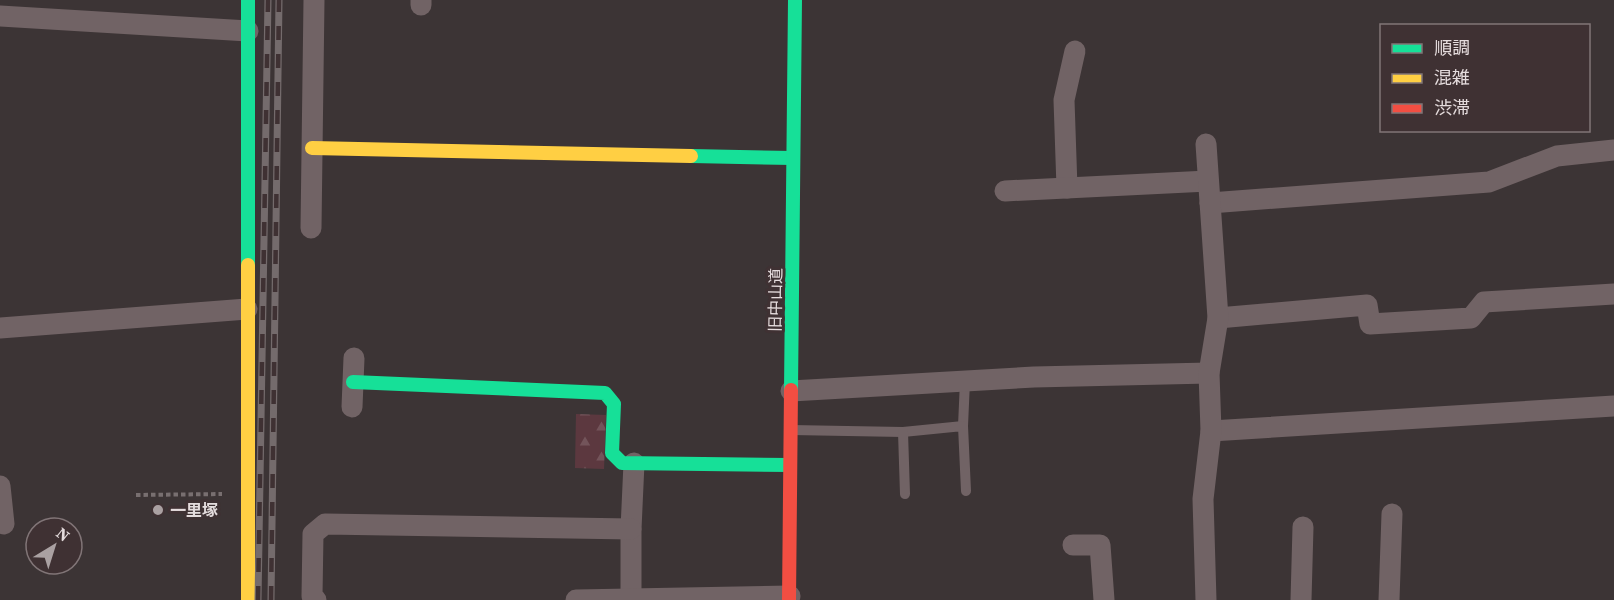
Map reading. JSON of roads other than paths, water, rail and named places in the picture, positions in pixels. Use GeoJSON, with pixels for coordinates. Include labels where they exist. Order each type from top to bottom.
{"type":"FeatureCollection","features":[{"type":"Feature","properties":{"kind":"street"},"geometry":{"type":"LineString","coordinates":[[248,0],[248,600]]}},
{"type":"Feature","properties":{"kind":"street"},"geometry":{"type":"LineString","coordinates":[[311,228],[314,0]]}},
{"type":"Feature","properties":{"kind":"street","name":"旧中山道"},"geometry":{"type":"LineString","coordinates":[[790,598],[795,0]]}},
{"type":"Feature","properties":{"kind":"street"},"geometry":{"type":"LineString","coordinates":[[0,16],[248,31]]}},
{"type":"Feature","properties":{"kind":"street"},"geometry":{"type":"LineString","coordinates":[[1067,188],[1064,100],[1075,51]]}},
{"type":"Feature","properties":{"kind":"street"},"geometry":{"type":"LineString","coordinates":[[1206,144],[1218,318],[1209,374],[1211,432],[1203,499],[1206,600]]}},
{"type":"Feature","properties":{"kind":"street"},"geometry":{"type":"LineString","coordinates":[[312,148],[793,158]]}},
{"type":"Feature","properties":{"kind":"street"},"geometry":{"type":"LineString","coordinates":[[1210,203],[1489,182],[1557,156],[1614,150]]}},
{"type":"Feature","properties":{"kind":"street"},"geometry":{"type":"LineString","coordinates":[[1005,191],[1208,181]]}},
{"type":"Feature","properties":{"kind":"street"},"geometry":{"type":"LineString","coordinates":[[1218,318],[1367,305],[1370,324],[1471,318],[1484,302],[1614,294]]}},
{"type":"Feature","properties":{"kind":"street"},"geometry":{"type":"LineString","coordinates":[[0,328],[247,309]]}},
{"type":"Feature","properties":{"kind":"street"},"geometry":{"type":"LineString","coordinates":[[352,407],[354,358]]}},
{"type":"Feature","properties":{"kind":"street"},"geometry":{"type":"LineString","coordinates":[[791,391],[1034,377],[1209,374]]}},
{"type":"Feature","properties":{"kind":"street"},"geometry":{"type":"LineString","coordinates":[[353,382],[604,393],[614,404],[612,453],[622,463],[790,465]]}},
{"type":"Feature","properties":{"kind":"street"},"geometry":{"type":"LineString","coordinates":[[1211,432],[1614,406]]}},
{"type":"Feature","properties":{"kind":"street"},"geometry":{"type":"LineString","coordinates":[[631,599],[634,463]]}},
{"type":"Feature","properties":{"kind":"street"},"geometry":{"type":"LineString","coordinates":[[0,486],[4,524]]}},
{"type":"Feature","properties":{"kind":"street"},"geometry":{"type":"LineString","coordinates":[[1389,600],[1392,514]]}},
{"type":"Feature","properties":{"kind":"street"},"geometry":{"type":"LineString","coordinates":[[316,600],[312,596],[313,534],[325,524],[631,529]]}},
{"type":"Feature","properties":{"kind":"street"},"geometry":{"type":"LineString","coordinates":[[1301,600],[1303,527]]}},
{"type":"Feature","properties":{"kind":"street"},"geometry":{"type":"LineString","coordinates":[[1073,545],[1100,545],[1104,600]]}},
{"type":"Feature","properties":{"kind":"street"},"geometry":{"type":"LineString","coordinates":[[576,600],[790,598]]}},
{"type":"Feature","properties":{"kind":"lane"},"geometry":{"type":"LineString","coordinates":[[965,381],[963,426],[966,491]]}},
{"type":"Feature","properties":{"kind":"lane"},"geometry":{"type":"LineString","coordinates":[[791,429],[903,432],[963,426]]}},
{"type":"Feature","properties":{"kind":"lane"},"geometry":{"type":"LineString","coordinates":[[903,432],[905,494]]}},
{"type":"Feature","properties":{"kind":"railway"},"geometry":{"type":"LineString","coordinates":[[258,600],[268,0]]}},
{"type":"Feature","properties":{"kind":"railway"},"geometry":{"type":"LineString","coordinates":[[271,600],[279,0]]}},
{"type":"Feature","properties":{"kind":"place","name":"一里塚"},"geometry":{"type":"Point","coordinates":[158,510]}}]}
